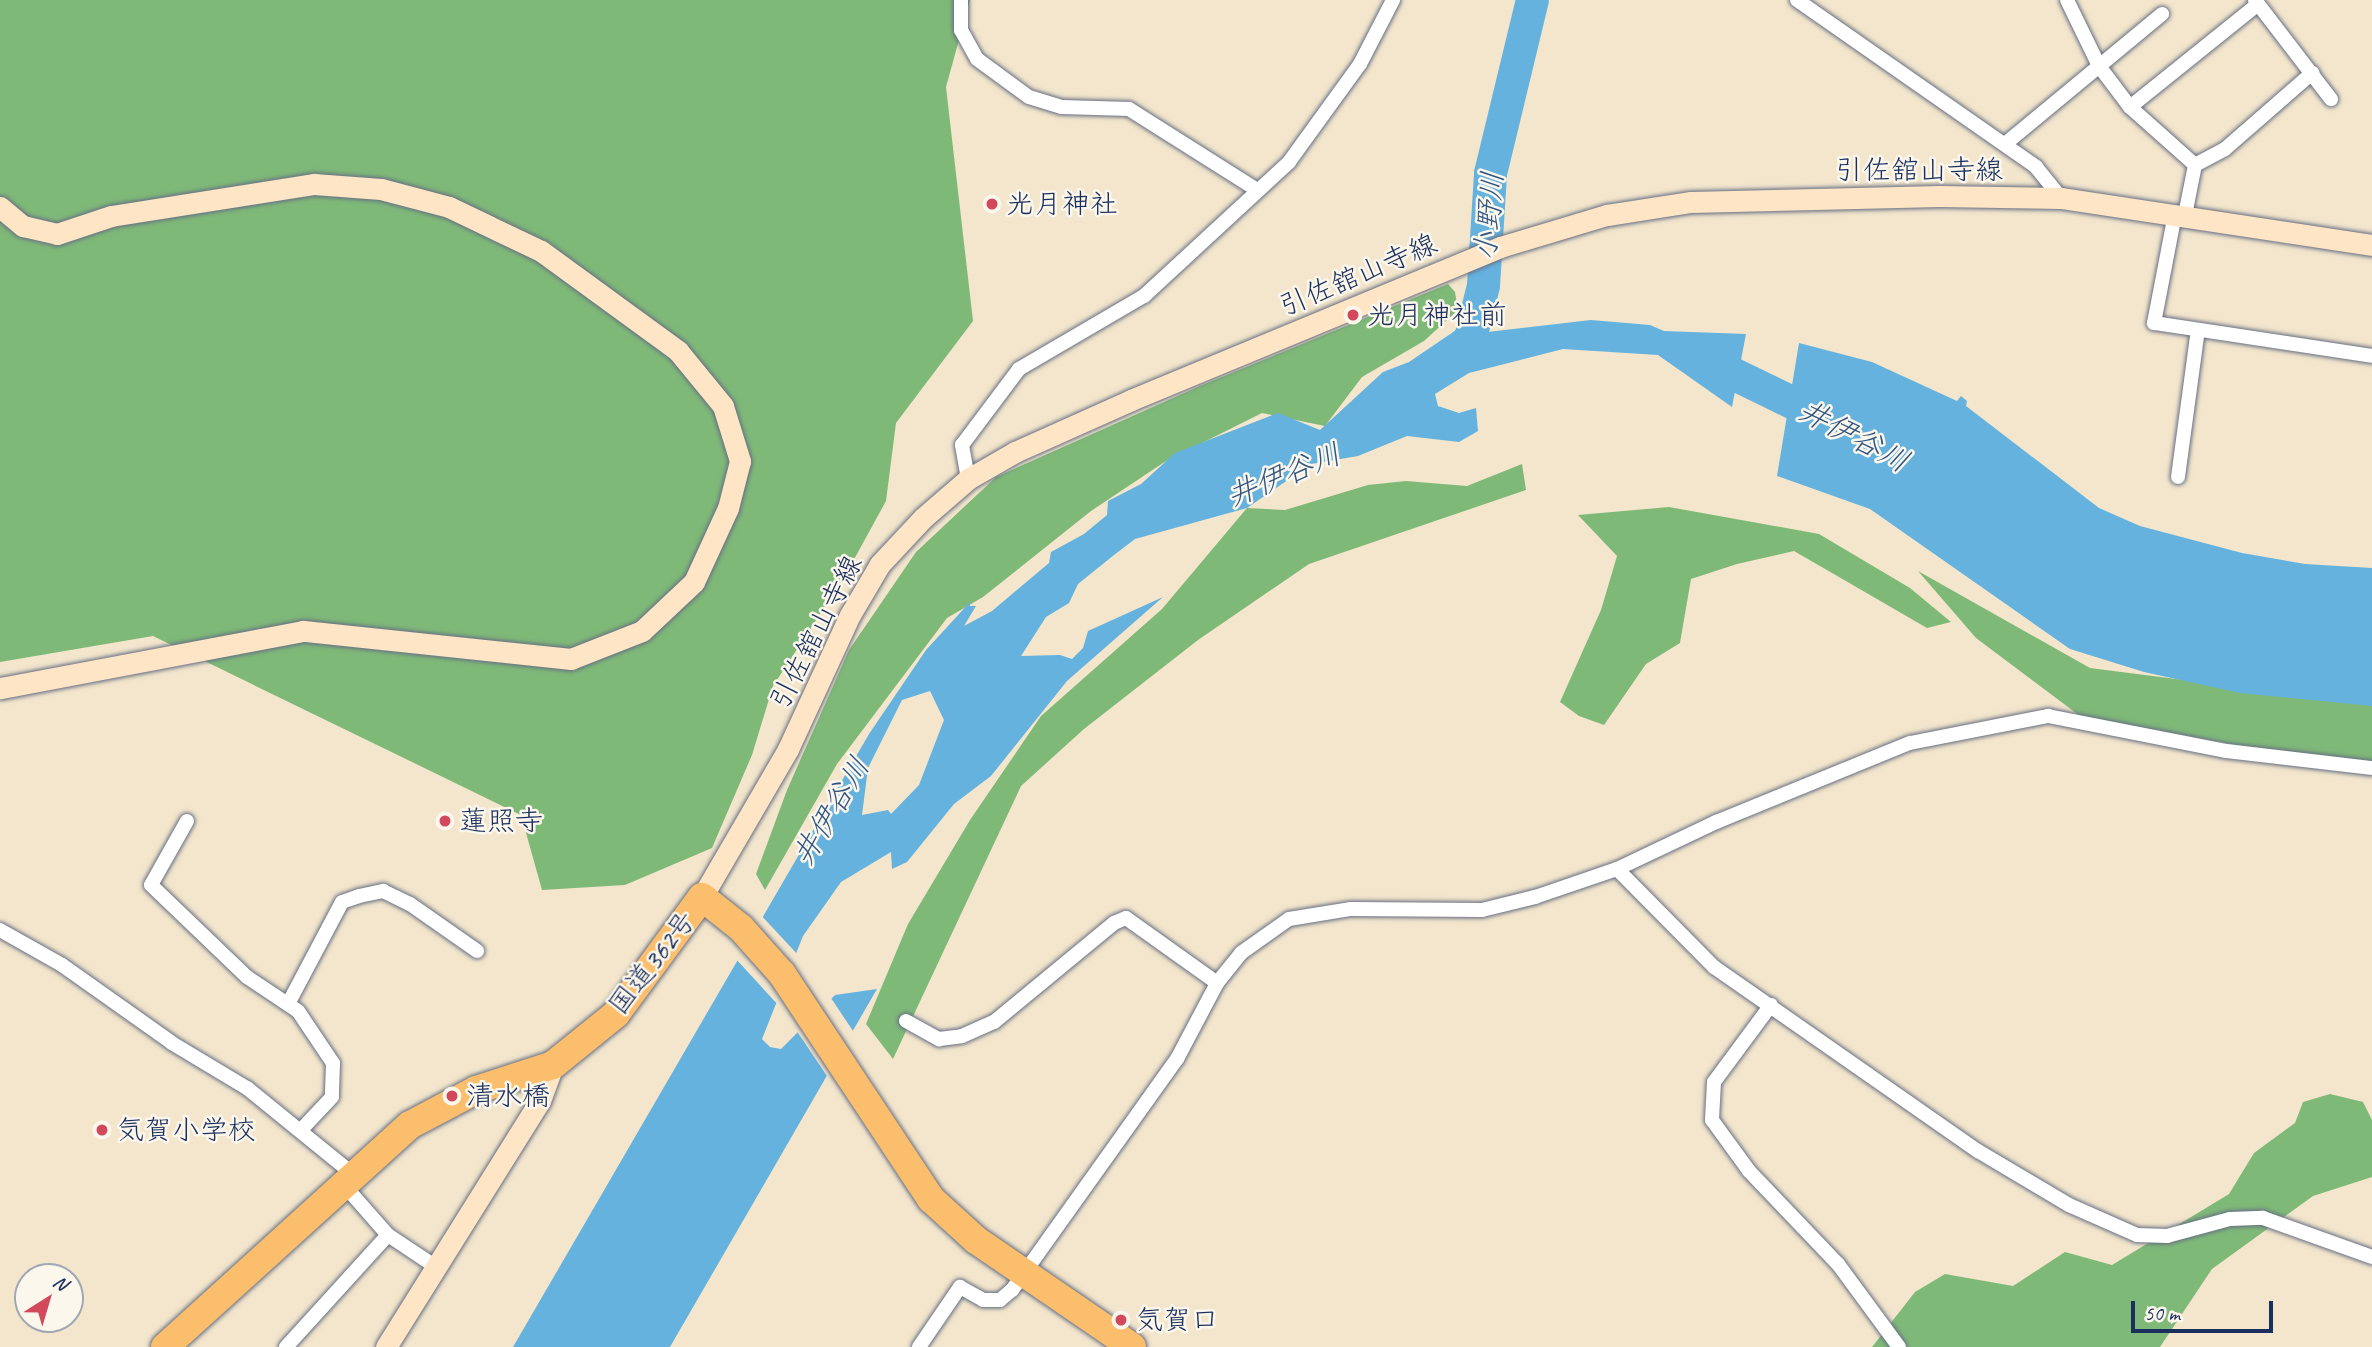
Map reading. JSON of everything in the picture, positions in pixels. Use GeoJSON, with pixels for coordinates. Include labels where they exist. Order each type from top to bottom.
{"type":"FeatureCollection","features":[{"type":"Feature","properties":{"kind":"highway","name":"国道362号"},"geometry":{"type":"LineString","coordinates":[[165,1347],[410,1125],[476,1090],[553,1065],[616,1014],[702,897],[726,916],[782,974],[857,1083],[931,1199],[1021,1273],[1132,1347]]}},
{"type":"Feature","properties":{"kind":"street"},"geometry":{"type":"LineString","coordinates":[[961,0],[961,30],[977,59],[1029,97],[1062,107],[1129,109],[1257,190]]}},
{"type":"Feature","properties":{"kind":"street"},"geometry":{"type":"LineString","coordinates":[[968,479],[962,445],[1019,369],[1144,296],[1289,162],[1360,64],[1393,0]]}},
{"type":"Feature","properties":{"kind":"street"},"geometry":{"type":"LineString","coordinates":[[1797,0],[2036,167],[2061,198]]}},
{"type":"Feature","properties":{"kind":"street"},"geometry":{"type":"LineString","coordinates":[[2067,0],[2099,66],[2130,107],[2195,165]]}},
{"type":"Feature","properties":{"kind":"street"},"geometry":{"type":"LineString","coordinates":[[2130,107],[2256,2],[2331,99]]}},
{"type":"Feature","properties":{"kind":"street"},"geometry":{"type":"LineString","coordinates":[[2005,144],[2162,15]]}},
{"type":"Feature","properties":{"kind":"street"},"geometry":{"type":"LineString","coordinates":[[2312,73],[2225,149],[2195,165],[2180,214],[2154,323],[2372,356]]}},
{"type":"Feature","properties":{"kind":"street"},"geometry":{"type":"LineString","coordinates":[[0,208],[23,226],[57,234],[111,216],[314,184],[381,189],[449,207],[541,251],[678,351],[723,406],[740,461],[728,508],[694,582],[642,631],[571,659],[303,631],[0,688]]}},
{"type":"Feature","properties":{"kind":"street","name":"引佐舘山寺線"},"geometry":{"type":"LineString","coordinates":[[702,897],[788,750],[850,615],[880,564],[968,479],[1015,452],[1131,400],[1448,267],[1500,247],[1606,215],[1691,202],[2061,198],[2372,244]]}},
{"type":"Feature","properties":{"kind":"street"},"geometry":{"type":"LineString","coordinates":[[2178,477],[2198,330]]}},
{"type":"Feature","properties":{"kind":"street"},"geometry":{"type":"LineString","coordinates":[[919,1347],[960,1287],[983,1300],[1000,1300],[1177,1059],[1217,983],[1241,953],[1289,919],[1351,909],[1482,910],[1617,869],[1716,822],[1910,743],[2048,716],[2227,751],[2372,768]]}},
{"type":"Feature","properties":{"kind":"street"},"geometry":{"type":"LineString","coordinates":[[187,821],[151,885],[247,977],[298,1010],[333,1063],[332,1097],[302,1129]]}},
{"type":"Feature","properties":{"kind":"street"},"geometry":{"type":"LineString","coordinates":[[1617,869],[1714,967],[1978,1151],[2069,1205],[2137,1235],[2167,1236],[2230,1219],[2263,1219],[2372,1257]]}},
{"type":"Feature","properties":{"kind":"street"},"geometry":{"type":"LineString","coordinates":[[288,1004],[342,902],[359,897],[383,891],[410,904],[477,951]]}},
{"type":"Feature","properties":{"kind":"street"},"geometry":{"type":"LineString","coordinates":[[906,1021],[939,1040],[962,1036],[994,1022],[1114,923],[1126,918],[1217,983]]}},
{"type":"Feature","properties":{"kind":"street"},"geometry":{"type":"LineString","coordinates":[[0,930],[62,965],[302,1129],[349,1180],[388,1235],[436,1268]]}},
{"type":"Feature","properties":{"kind":"street"},"geometry":{"type":"LineString","coordinates":[[1771,1005],[1714,1082],[1712,1120],[1749,1171],[1838,1265],[1899,1347]]}},
{"type":"Feature","properties":{"kind":"street"},"geometry":{"type":"LineString","coordinates":[[386,1347],[540,1101],[553,1065]]}},
{"type":"Feature","properties":{"kind":"street"},"geometry":{"type":"LineString","coordinates":[[286,1347],[388,1235]]}},
{"type":"Feature","properties":{"kind":"green space"},"geometry":{"type":"Polygon","coordinates":[[[0,0],[970,0],[946,87],[973,321],[896,423],[886,501],[846,574],[773,686],[752,755],[712,848],[625,885],[542,890],[521,815],[153,636],[0,662],[0,0]]]}},
{"type":"Feature","properties":{"kind":"green space"},"geometry":{"type":"Polygon","coordinates":[[[1448,284],[1455,292],[1458,310],[1424,341],[1362,377],[1325,426],[1262,413],[1166,461],[1091,511],[983,597],[947,618],[837,764],[765,890],[756,874],[787,790],[849,650],[916,552],[996,477],[1200,386],[1448,284]]]}},
{"type":"Feature","properties":{"kind":"green space"},"geometry":{"type":"Polygon","coordinates":[[[1522,464],[1526,490],[1309,564],[1198,640],[1084,729],[1021,786],[893,1059],[866,1024],[908,924],[970,820],[1041,716],[1162,609],[1247,508],[1285,510],[1368,485],[1406,481],[1467,486],[1522,464]]]}},
{"type":"Feature","properties":{"kind":"green space"},"geometry":{"type":"Polygon","coordinates":[[[1669,507],[1819,534],[1910,588],[1951,622],[1927,628],[1794,551],[1737,564],[1691,579],[1680,643],[1646,664],[1604,725],[1579,716],[1560,702],[1601,610],[1617,556],[1578,515],[1669,507]]]}},
{"type":"Feature","properties":{"kind":"green space"},"geometry":{"type":"Polygon","coordinates":[[[1918,571],[2090,668],[2372,704],[2372,770],[2080,716],[1976,638],[1918,571]]]}},
{"type":"Feature","properties":{"kind":"green space"},"geometry":{"type":"Polygon","coordinates":[[[2330,1094],[2363,1102],[2372,1120],[2372,1177],[2313,1196],[2212,1269],[2160,1347],[1872,1347],[1915,1292],[1945,1274],[2013,1286],[2065,1252],[2112,1265],[2229,1194],[2254,1153],[2295,1123],[2303,1102],[2330,1094]]]}},
{"type":"Feature","properties":{"kind":"water"},"geometry":{"type":"Polygon","coordinates":[[[1591,320],[1650,325],[1664,331],[1746,334],[1732,407],[1658,355],[1563,349],[1469,373],[1435,394],[1438,406],[1459,413],[1476,408],[1478,431],[1459,442],[1407,436],[1358,456],[1311,464],[1247,508],[1135,539],[1078,584],[1069,603],[1046,617],[1021,656],[1060,655],[1072,659],[1083,648],[1088,631],[1163,597],[1067,681],[991,776],[954,804],[907,862],[892,869],[891,852],[841,882],[803,936],[762,1039],[770,1047],[781,1049],[835,995],[877,989],[670,1347],[513,1347],[869,734],[926,650],[970,602],[970,606],[976,606],[964,626],[992,611],[1049,563],[1051,552],[1084,534],[1107,515],[1108,501],[1141,484],[1175,453],[1278,413],[1320,430],[1383,372],[1409,362],[1465,324],[1479,333],[1591,320]],[[930,691],[902,700],[868,768],[862,815],[888,810],[891,814],[919,785],[944,720],[930,691]]]}},
{"type":"Feature","properties":{"kind":"water"},"geometry":{"type":"Polygon","coordinates":[[[1799,343],[1872,362],[1957,401],[1961,396],[1967,401],[1966,406],[2099,508],[2140,526],[2242,553],[2305,564],[2372,568],[2372,706],[2240,693],[2144,672],[2070,649],[1870,509],[1777,476],[1799,343]]]}},
{"type":"Feature","properties":{"kind":"pier"},"geometry":{"type":"Polygon","coordinates":[[[760,914],[799,956],[780,1007],[735,958],[760,914]]]}},
{"type":"Feature","properties":{"kind":"pier"},"geometry":{"type":"Polygon","coordinates":[[[829,995],[855,1034],[829,1079],[794,1027],[829,995]]]}},
{"type":"Feature","properties":{"kind":"waterway","name":"小野川"},"geometry":{"type":"LineString","coordinates":[[1446,362],[1470,338],[1483,285],[1490,173],[1532,0]]}},
{"type":"Feature","properties":{"kind":"waterway","name":"井伊谷川"},"geometry":{"type":"LineString","coordinates":[[1697,356],[1831,421]]}},
{"type":"Feature","properties":{"kind":"place","name":"光月神社"},"geometry":{"type":"Point","coordinates":[992,204]}},
{"type":"Feature","properties":{"kind":"place","name":"光月神社前"},"geometry":{"type":"Point","coordinates":[1353,315]}},
{"type":"Feature","properties":{"kind":"place","name":"蓮照寺"},"geometry":{"type":"Point","coordinates":[445,821]}},
{"type":"Feature","properties":{"kind":"place","name":"清水橋"},"geometry":{"type":"Point","coordinates":[452,1096]}},
{"type":"Feature","properties":{"kind":"place","name":"気賀小学校"},"geometry":{"type":"Point","coordinates":[102,1130]}},
{"type":"Feature","properties":{"kind":"place","name":"気賀口"},"geometry":{"type":"Point","coordinates":[1121,1320]}}]}
